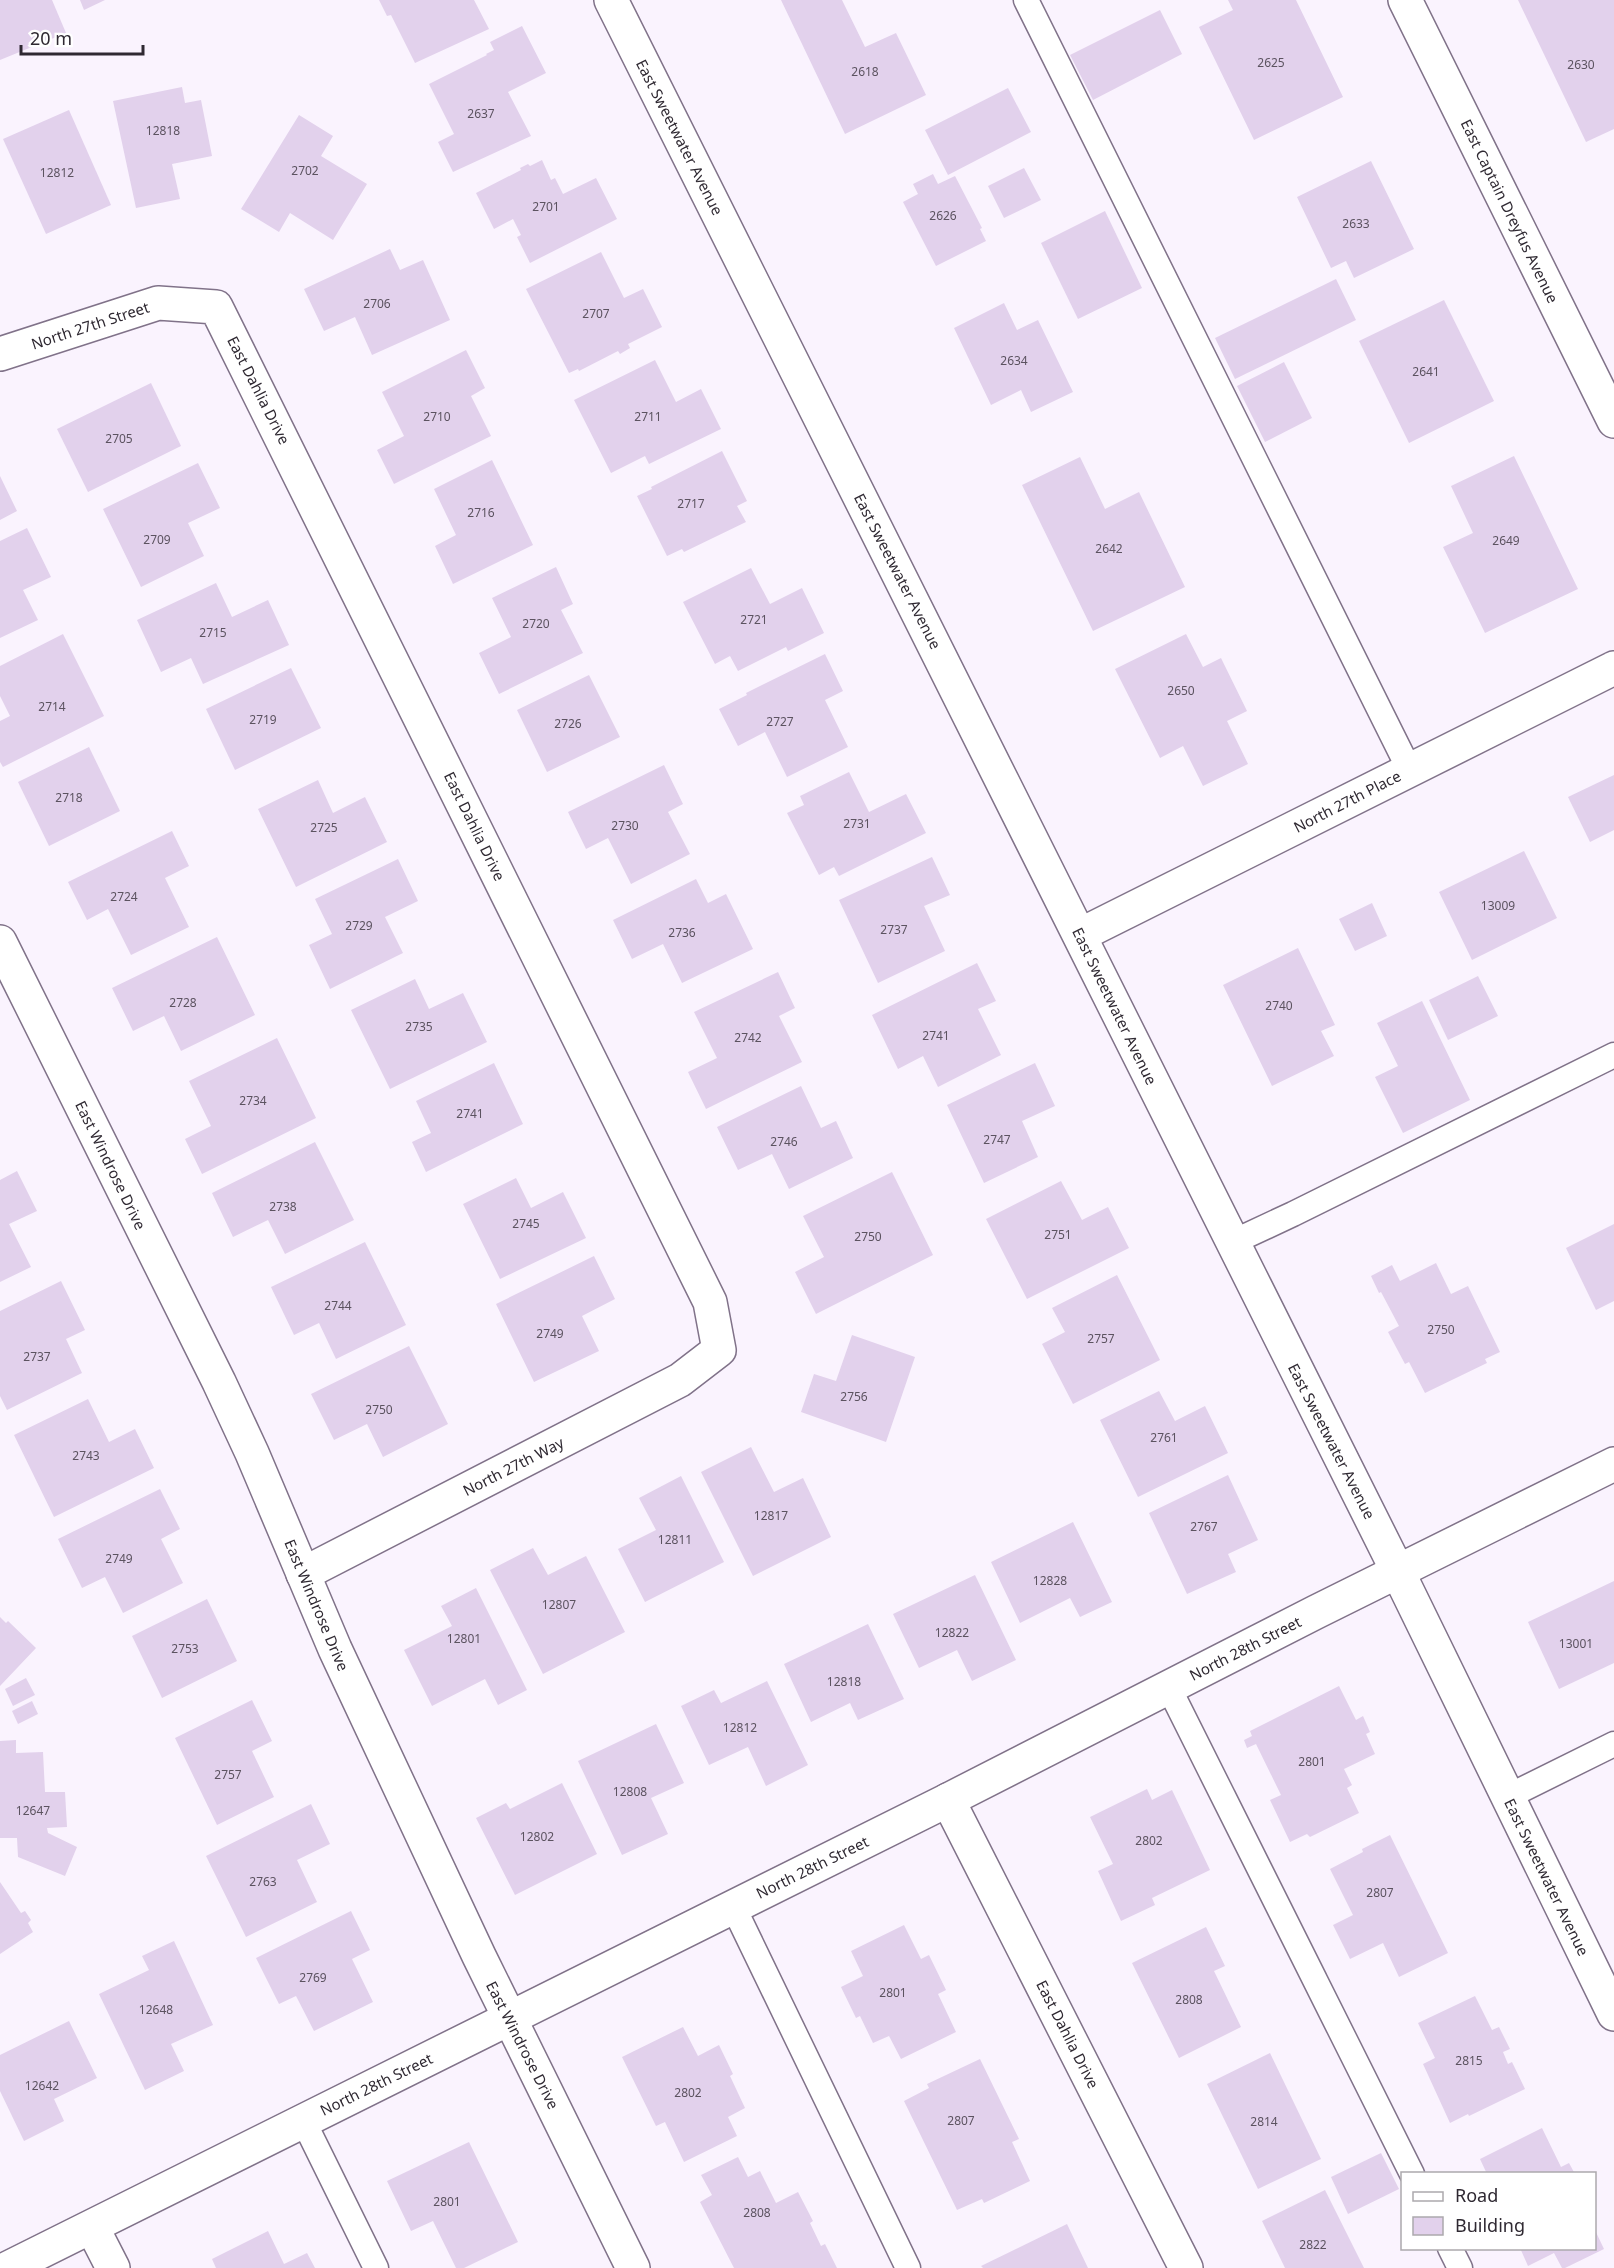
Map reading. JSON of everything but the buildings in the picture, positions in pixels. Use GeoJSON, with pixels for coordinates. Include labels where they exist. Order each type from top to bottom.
{"type":"FeatureCollection","features":[{"type":"Feature","properties":{"kind":"street","name":"East Sweetwater Avenue"},"geometry":{"type":"LineString","coordinates":[[611,0],[1398,1572],[1614,2014]]}},
{"type":"Feature","properties":{"kind":"street","name":"East Captain Dreyfus Avenue"},"geometry":{"type":"LineString","coordinates":[[1405,0],[1614,421]]}},
{"type":"Feature","properties":{"kind":"street","name":"North 27th Street"},"geometry":{"type":"LineString","coordinates":[[0,354],[158,303],[216,306]]}},
{"type":"Feature","properties":{"kind":"street","name":"East Dahlia Drive"},"geometry":{"type":"LineString","coordinates":[[216,306],[710,1302],[719,1350]]}},
{"type":"Feature","properties":{"kind":"street","name":"North 27th Place"},"geometry":{"type":"LineString","coordinates":[[1080,935],[1614,668]]}},
{"type":"Feature","properties":{"kind":"street","name":"East Windrose Drive"},"geometry":{"type":"LineString","coordinates":[[0,942],[219,1382],[360,1702],[479,1956],[633,2268]]}},
{"type":"Feature","properties":{"kind":"street","name":"North 27th Way"},"geometry":{"type":"LineString","coordinates":[[303,1574],[680,1380],[719,1350]]}},
{"type":"Feature","properties":{"kind":"street","name":"North 28th Street"},"geometry":{"type":"LineString","coordinates":[[8,2268],[948,1800],[1614,1464]]}},
{"type":"Feature","properties":{"kind":"street","name":"East Dahlia Drive"},"geometry":{"type":"LineString","coordinates":[[948,1800],[1186,2268]]}},
{"type":"Feature","properties":{"kind":"street"},"geometry":{"type":"LineString","coordinates":[[92,2227],[113,2268]]}},
{"type":"Feature","properties":{"kind":"lane"},"geometry":{"type":"LineString","coordinates":[[1026,0],[1409,769]]}},
{"type":"Feature","properties":{"kind":"lane"},"geometry":{"type":"LineString","coordinates":[[1233,1242],[1614,1055]]}},
{"type":"Feature","properties":{"kind":"lane"},"geometry":{"type":"LineString","coordinates":[[1169,1688],[1411,2172]]}},
{"type":"Feature","properties":{"kind":"lane"},"geometry":{"type":"LineString","coordinates":[[1508,1797],[1614,1744]]}},
{"type":"Feature","properties":{"kind":"lane"},"geometry":{"type":"LineString","coordinates":[[733,1906],[908,2268]]}},
{"type":"Feature","properties":{"kind":"lane"},"geometry":{"type":"LineString","coordinates":[[303,2120],[376,2268]]}},
{"type":"Feature","properties":{"kind":"lane"},"geometry":{"type":"LineString","coordinates":[[1451,2250],[1460,2268]]}}]}
